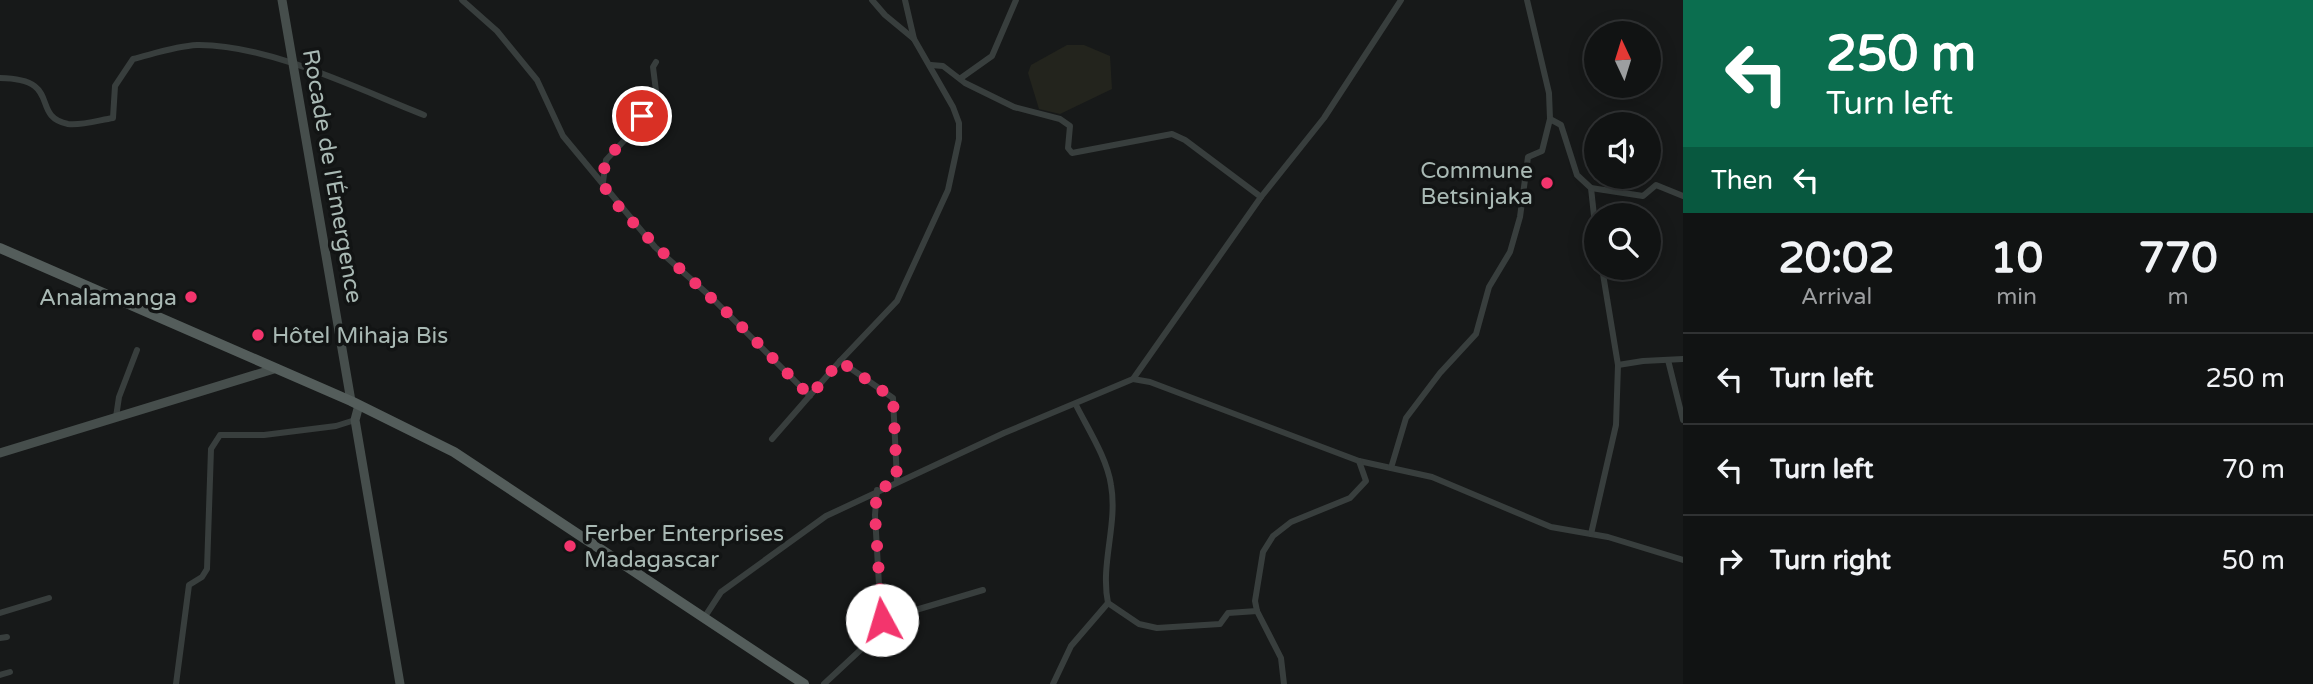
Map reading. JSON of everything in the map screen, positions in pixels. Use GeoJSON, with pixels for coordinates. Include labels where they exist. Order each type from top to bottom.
{"type":"FeatureCollection","features":[{"type":"Feature","properties":{"kind":"main road"},"geometry":{"type":"LineString","coordinates":[[0,248],[355,403],[454,452],[804,684]]}},
{"type":"Feature","properties":{"kind":"street","name":"Rocade de l'Émergence"},"geometry":{"type":"LineString","coordinates":[[282,0],[355,403]]}},
{"type":"Feature","properties":{"kind":"street"},"geometry":{"type":"LineString","coordinates":[[461,0],[497,31],[537,80],[563,136],[655,247],[727,312],[810,396]]}},
{"type":"Feature","properties":{"kind":"street"},"geometry":{"type":"LineString","coordinates":[[872,0],[885,16],[914,38]]}},
{"type":"Feature","properties":{"kind":"street"},"geometry":{"type":"LineString","coordinates":[[772,439],[897,301],[948,190],[959,139],[959,123],[931,65],[914,38],[905,0]]}},
{"type":"Feature","properties":{"kind":"street"},"geometry":{"type":"LineString","coordinates":[[961,78],[992,56],[1016,0]]}},
{"type":"Feature","properties":{"kind":"street"},"geometry":{"type":"LineString","coordinates":[[704,618],[721,593],[826,516],[897,480],[1133,379],[1261,197],[1324,118],[1401,0]]}},
{"type":"Feature","properties":{"kind":"street"},"geometry":{"type":"LineString","coordinates":[[1391,468],[1406,418],[1440,373],[1476,334],[1489,288],[1510,252],[1517,229],[1528,157],[1542,150],[1550,119],[1549,93],[1527,0]]}},
{"type":"Feature","properties":{"kind":"street"},"geometry":{"type":"LineString","coordinates":[[0,78],[29,80],[36,84],[48,113],[69,124],[113,118],[115,86],[133,59],[196,45],[243,51],[293,64],[424,115]]}},
{"type":"Feature","properties":{"kind":"street"},"geometry":{"type":"LineString","coordinates":[[603,182],[606,160],[636,128],[656,91],[653,67],[656,62]]}},
{"type":"Feature","properties":{"kind":"street"},"geometry":{"type":"LineString","coordinates":[[931,65],[943,66],[1011,106],[1044,117],[1060,119],[1070,125],[1068,148],[1072,153],[1172,134],[1185,140],[1261,197]]}},
{"type":"Feature","properties":{"kind":"street"},"geometry":{"type":"LineString","coordinates":[[1550,119],[1561,125],[1577,175],[1584,182]]}},
{"type":"Feature","properties":{"kind":"street"},"geometry":{"type":"LineString","coordinates":[[1661,187],[1683,197]]}},
{"type":"Feature","properties":{"kind":"street"},"geometry":{"type":"LineString","coordinates":[[1598,189],[1643,196],[1652,189]]}},
{"type":"Feature","properties":{"kind":"street"},"geometry":{"type":"LineString","coordinates":[[1591,534],[1616,425],[1618,365],[1604,280]]}},
{"type":"Feature","properties":{"kind":"street"},"geometry":{"type":"LineString","coordinates":[[116,417],[119,397],[137,350]]}},
{"type":"Feature","properties":{"kind":"street"},"geometry":{"type":"LineString","coordinates":[[1618,365],[1683,359]]}},
{"type":"Feature","properties":{"kind":"street"},"geometry":{"type":"LineString","coordinates":[[1668,360],[1683,420]]}},
{"type":"Feature","properties":{"kind":"street"},"geometry":{"type":"LineString","coordinates":[[840,361],[893,398],[897,480]]}},
{"type":"Feature","properties":{"kind":"street"},"geometry":{"type":"LineString","coordinates":[[0,453],[274,369]]}},
{"type":"Feature","properties":{"kind":"street"},"geometry":{"type":"LineString","coordinates":[[1133,379],[1150,382],[1359,461],[1432,477],[1551,527],[1591,534],[1683,561]]}},
{"type":"Feature","properties":{"kind":"street"},"geometry":{"type":"LineString","coordinates":[[355,403],[355,420],[400,684]]}},
{"type":"Feature","properties":{"kind":"street"},"geometry":{"type":"LineString","coordinates":[[1076,405],[1112,487],[1109,558],[1103,579],[1108,603],[1139,624],[1157,628],[1220,624],[1228,613],[1257,611]]}},
{"type":"Feature","properties":{"kind":"street"},"geometry":{"type":"LineString","coordinates":[[176,684],[189,585],[202,577],[207,569],[211,449],[220,435],[264,435],[336,426],[355,420]]}},
{"type":"Feature","properties":{"kind":"street"},"geometry":{"type":"LineString","coordinates":[[1284,684],[1281,657],[1257,611],[1258,568],[1273,536],[1291,522],[1350,498],[1366,481],[1359,461]]}},
{"type":"Feature","properties":{"kind":"street"},"geometry":{"type":"LineString","coordinates":[[824,684],[870,641],[882,637],[875,515],[877,491]]}},
{"type":"Feature","properties":{"kind":"street"},"geometry":{"type":"LineString","coordinates":[[882,620],[983,590]]}},
{"type":"Feature","properties":{"kind":"street"},"geometry":{"type":"LineString","coordinates":[[0,613],[49,598]]}},
{"type":"Feature","properties":{"kind":"street"},"geometry":{"type":"LineString","coordinates":[[1053,684],[1064,668],[1071,646],[1108,603]]}},
{"type":"Feature","properties":{"kind":"street"},"geometry":{"type":"LineString","coordinates":[[0,675],[10,672]]}},
{"type":"Feature","properties":{"kind":"shaded area"},"geometry":{"type":"Polygon","coordinates":[[[1067,45],[1084,45],[1110,56],[1112,89],[1060,114],[1039,109],[1028,73],[1031,65],[1067,45]]]}},
{"type":"Feature","properties":{"kind":"place","name":"Commune Betsinjaka"},"geometry":{"type":"Point","coordinates":[1547,183]}},
{"type":"Feature","properties":{"kind":"place","name":"Analamanga"},"geometry":{"type":"Point","coordinates":[191,297]}},
{"type":"Feature","properties":{"kind":"place","name":"Hôtel Mihaja Bis"},"geometry":{"type":"Point","coordinates":[258,335]}},
{"type":"Feature","properties":{"kind":"place","name":"Ferber Enterprises Madagascar"},"geometry":{"type":"Point","coordinates":[570,546]}},
{"type":"Feature","properties":{"kind":"route"},"geometry":{"type":"LineString","coordinates":[[642,116],[636,128],[606,160],[603,182],[609,193],[655,247],[727,312],[810,396],[840,361],[893,398],[897,480],[877,491],[875,515],[882,620]]}}]}
